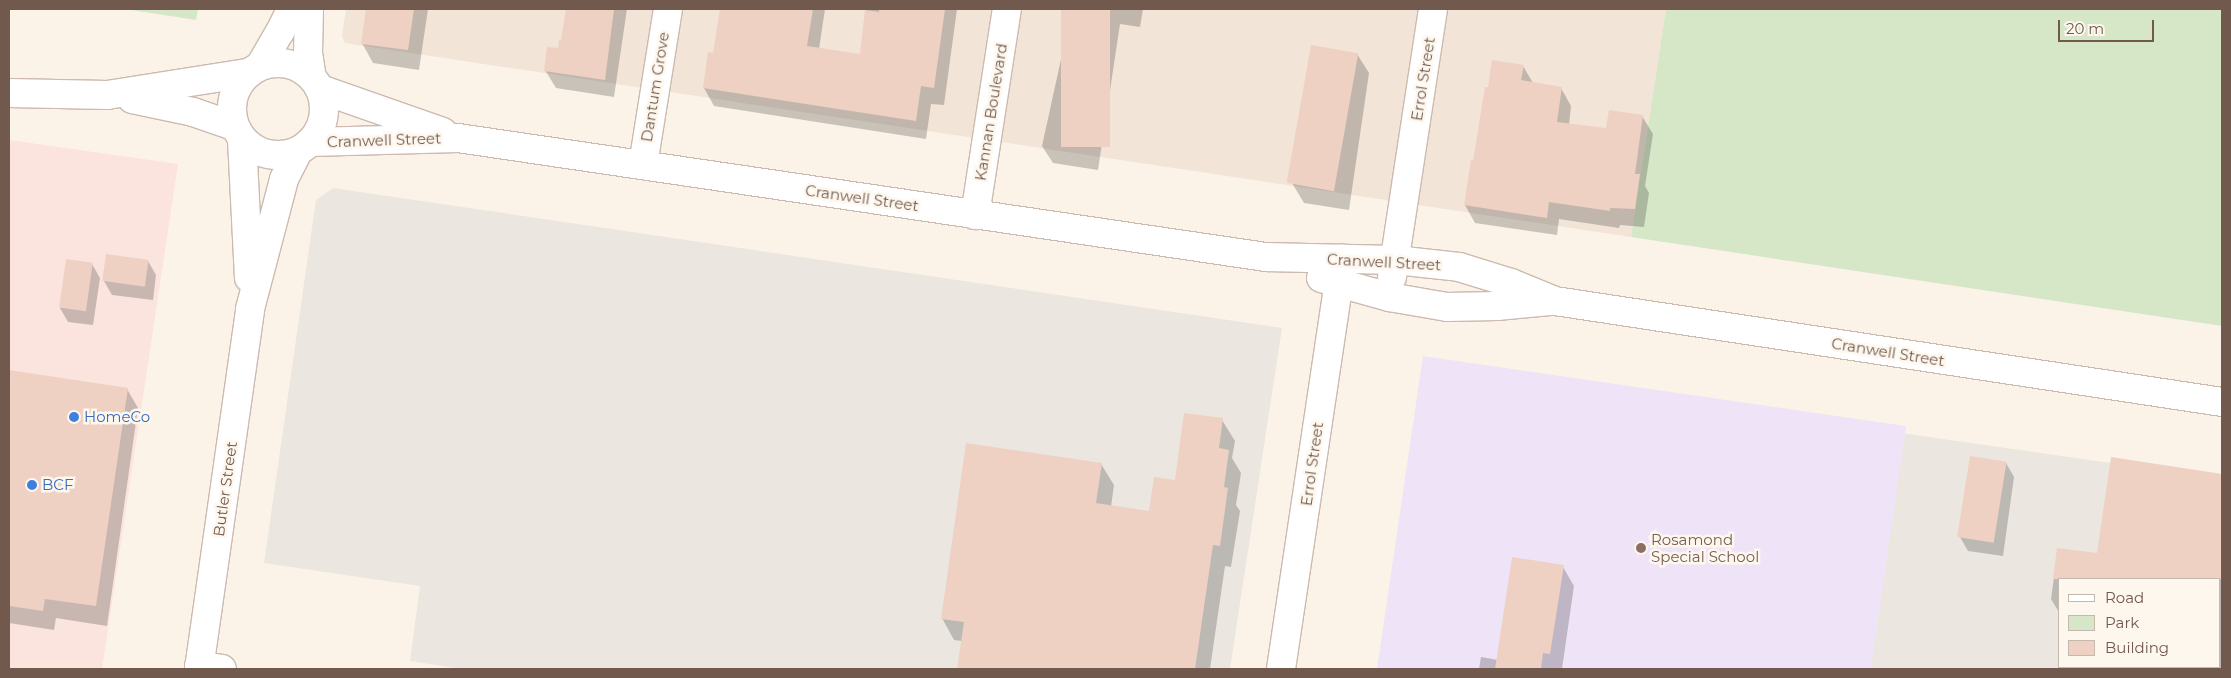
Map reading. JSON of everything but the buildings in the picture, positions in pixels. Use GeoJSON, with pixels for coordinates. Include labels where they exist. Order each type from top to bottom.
{"type":"FeatureCollection","features":[{"type":"Feature","properties":{"kind":"street"},"geometry":{"type":"LineString","coordinates":[[291,9],[280,32],[254,69],[238,83],[232,95],[231,111],[238,133],[254,150],[269,155],[284,155],[304,146],[319,130],[324,116],[324,102],[316,83],[308,53],[309,9]]}},
{"type":"Feature","properties":{"kind":"street","name":"Dantum Grove"},"geometry":{"type":"LineString","coordinates":[[643,165],[668,9]]}},
{"type":"Feature","properties":{"kind":"street","name":"Kannan Boulevard"},"geometry":{"type":"LineString","coordinates":[[975,214],[1006,9]]}},
{"type":"Feature","properties":{"kind":"street","name":"Errol Street"},"geometry":{"type":"LineString","coordinates":[[1389,297],[1433,9]]}},
{"type":"Feature","properties":{"kind":"street"},"geometry":{"type":"LineString","coordinates":[[107,95],[254,69],[273,62],[287,63],[300,68],[316,83]]}},
{"type":"Feature","properties":{"kind":"street","name":"Cranwell Street"},"geometry":{"type":"LineString","coordinates":[[316,83],[458,138]]}},
{"type":"Feature","properties":{"kind":"street"},"geometry":{"type":"LineString","coordinates":[[9,93],[107,95],[162,104],[238,133]]}},
{"type":"Feature","properties":{"kind":"street","name":"Butler Street"},"geometry":{"type":"LineString","coordinates":[[238,133],[250,309]]}},
{"type":"Feature","properties":{"kind":"street","name":"Cranwell Street"},"geometry":{"type":"LineString","coordinates":[[304,146],[458,138],[1266,257],[1340,272],[1389,297],[1446,307],[1497,306],[1555,301],[2222,402]]}},
{"type":"Feature","properties":{"kind":"street","name":"Butler Street"},"geometry":{"type":"LineString","coordinates":[[207,668],[250,309],[284,179],[304,146]]}},
{"type":"Feature","properties":{"kind":"street","name":"Cranwell Street"},"geometry":{"type":"LineString","coordinates":[[1340,272],[1395,260],[1459,267],[1511,283],[1555,301]]}},
{"type":"Feature","properties":{"kind":"street","name":"Errol Street"},"geometry":{"type":"LineString","coordinates":[[1281,669],[1340,272]]}},
{"type":"Feature","properties":{"kind":"shaded area"},"geometry":{"type":"Polygon","coordinates":[[[346,9],[1666,9],[1631,237],[345,43],[342,36],[346,9]]]}},
{"type":"Feature","properties":{"kind":"shaded area","name":"HomeCo"},"geometry":{"type":"Polygon","coordinates":[[[9,140],[178,164],[102,669],[9,669],[9,140]]]}},
{"type":"Feature","properties":{"kind":"shaded area"},"geometry":{"type":"Polygon","coordinates":[[[333,188],[1282,328],[1230,669],[462,669],[410,661],[420,586],[264,563],[316,200],[333,188]]]}},
{"type":"Feature","properties":{"kind":"shaded area","name":"Rosamond Special School"},"geometry":{"type":"Polygon","coordinates":[[[1423,356],[1906,426],[1871,669],[1377,669],[1423,356]]]}},
{"type":"Feature","properties":{"kind":"shaded area"},"geometry":{"type":"Polygon","coordinates":[[[1901,433],[2222,479],[2222,669],[1866,669],[1901,433]]]}},
{"type":"Feature","properties":{"kind":"green space"},"geometry":{"type":"Polygon","coordinates":[[[125,9],[198,9],[196,20],[125,9]]]}},
{"type":"Feature","properties":{"kind":"green space"},"geometry":{"type":"Polygon","coordinates":[[[1666,9],[2222,9],[2222,326],[1631,237],[1666,9]]]}},
{"type":"Feature","properties":{"kind":"place","name":"HomeCo"},"geometry":{"type":"Point","coordinates":[74,417]}},
{"type":"Feature","properties":{"kind":"place","name":"BCF"},"geometry":{"type":"Point","coordinates":[32,485]}},
{"type":"Feature","properties":{"kind":"place","name":"Rosamond Special School"},"geometry":{"type":"Point","coordinates":[1641,548]}}]}
